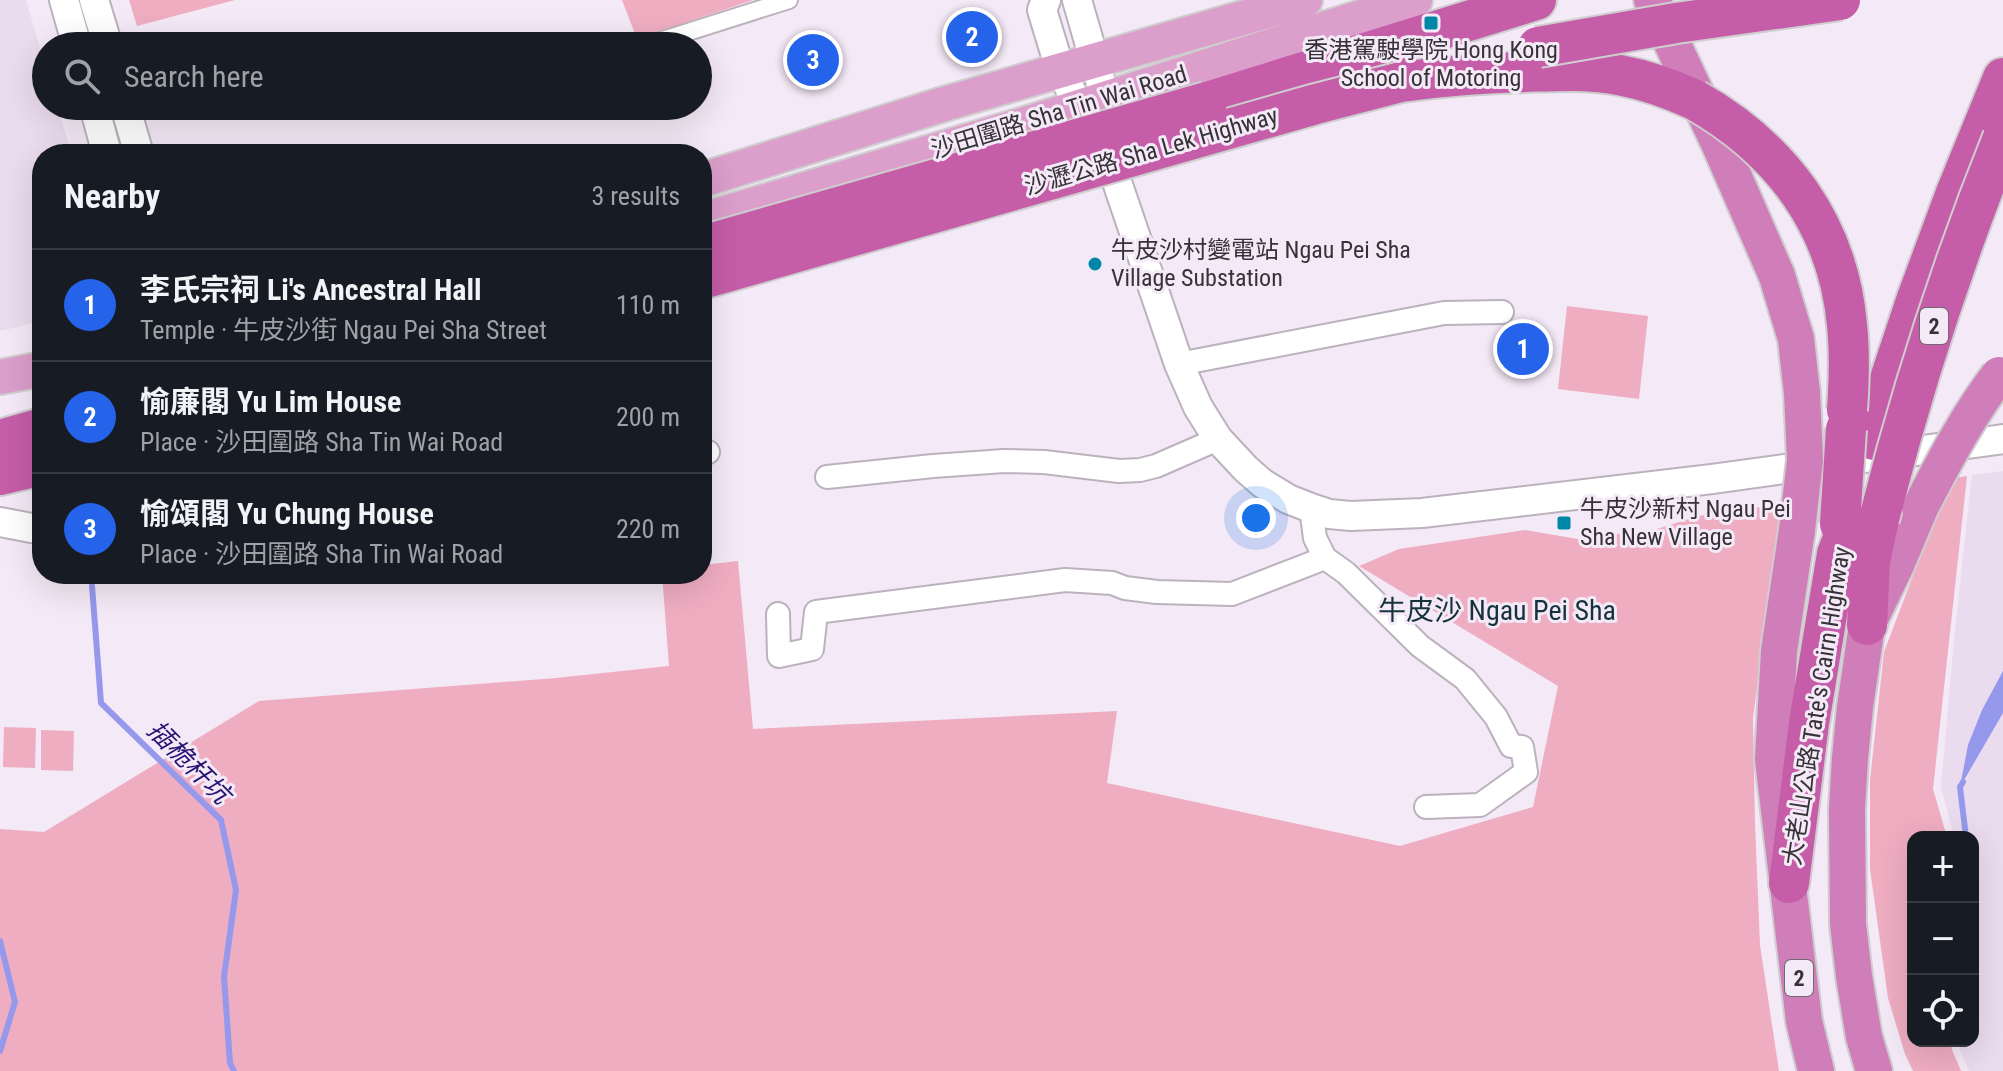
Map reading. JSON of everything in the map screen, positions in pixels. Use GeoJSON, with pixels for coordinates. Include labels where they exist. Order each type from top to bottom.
{"type":"FeatureCollection","features":[{"type":"Feature","properties":{"kind":"highway","name":"沙瀝公路 Sha Lek Highway"},"geometry":{"type":"LineString","coordinates":[[712,243],[1207,102],[1536,0]]}},
{"type":"Feature","properties":{"kind":"highway"},"geometry":{"type":"LineString","coordinates":[[1652,0],[1777,276],[1796,339],[1805,460],[1779,651],[1773,759],[1789,883]]}},
{"type":"Feature","properties":{"kind":"highway","name":"沙瀝公路 Sha Lek Highway"},"geometry":{"type":"LineString","coordinates":[[712,276],[1463,62],[1581,38],[1840,0]]}},
{"type":"Feature","properties":{"kind":"highway"},"geometry":{"type":"LineString","coordinates":[[1401,82],[1459,74],[1547,71],[1617,75],[1659,85],[1695,100],[1740,128],[1769,154],[1794,185],[1815,219],[1833,261],[1844,302],[1849,342],[1851,530]]}},
{"type":"Feature","properties":{"kind":"highway","name":"大老山公路 Tate's Cairn Highway"},"geometry":{"type":"LineString","coordinates":[[1816,1071],[1804,1021],[1789,883],[1809,723],[1851,530],[1896,360],[1956,193],[2003,78]]}},
{"type":"Feature","properties":{"kind":"highway","name":"大老山公路 Tate's Cairn Highway"},"geometry":{"type":"LineString","coordinates":[[1851,530],[1907,414],[1938,313],[2003,138]]}},
{"type":"Feature","properties":{"kind":"highway"},"geometry":{"type":"LineString","coordinates":[[1867,625],[1953,443],[2001,373]]}},
{"type":"Feature","properties":{"kind":"highway"},"geometry":{"type":"LineString","coordinates":[[0,419],[32,414]]}},
{"type":"Feature","properties":{"kind":"highway"},"geometry":{"type":"LineString","coordinates":[[0,440],[32,431]]}},
{"type":"Feature","properties":{"kind":"highway"},"geometry":{"type":"LineString","coordinates":[[0,475],[32,467]]}},
{"type":"Feature","properties":{"kind":"highway","name":"大老山公路 Tate's Cairn Highway"},"geometry":{"type":"LineString","coordinates":[[1851,530],[1870,561],[1867,625],[1850,758],[1848,924],[1864,1037],[1874,1071]]}},
{"type":"Feature","properties":{"kind":"main road","name":"沙田圍路 Sha Tin Wai Road"},"geometry":{"type":"LineString","coordinates":[[712,177],[1060,69],[1305,0]]}},
{"type":"Feature","properties":{"kind":"main road","name":"沙田圍路 Sha Tin Wai Road"},"geometry":{"type":"LineString","coordinates":[[712,217],[1092,103],[1415,0]]}},
{"type":"Feature","properties":{"kind":"main road"},"geometry":{"type":"LineString","coordinates":[[0,377],[32,371]]}},
{"type":"Feature","properties":{"kind":"street"},"geometry":{"type":"LineString","coordinates":[[64,0],[73,32]]}},
{"type":"Feature","properties":{"kind":"street"},"geometry":{"type":"LineString","coordinates":[[94,0],[104,32]]}},
{"type":"Feature","properties":{"kind":"street"},"geometry":{"type":"LineString","coordinates":[[688,32],[789,0]]}},
{"type":"Feature","properties":{"kind":"street"},"geometry":{"type":"LineString","coordinates":[[1046,0],[1042,10],[1060,69],[1092,103]]}},
{"type":"Feature","properties":{"kind":"street"},"geometry":{"type":"LineString","coordinates":[[1077,0],[1093,60],[1092,103],[1101,161],[1116,179],[1179,364],[1198,407],[1218,439],[1262,483],[1288,499],[1329,514],[1422,513],[2003,439]]}},
{"type":"Feature","properties":{"kind":"street"},"geometry":{"type":"LineString","coordinates":[[98,120],[104,144]]}},
{"type":"Feature","properties":{"kind":"street"},"geometry":{"type":"LineString","coordinates":[[129,120],[136,144]]}},
{"type":"Feature","properties":{"kind":"street"},"geometry":{"type":"LineString","coordinates":[[1179,364],[1444,313],[1502,312]]}},
{"type":"Feature","properties":{"kind":"street"},"geometry":{"type":"LineString","coordinates":[[827,477],[1004,461],[1140,470],[1218,439]]}},
{"type":"Feature","properties":{"kind":"street"},"geometry":{"type":"LineString","coordinates":[[1311,508],[1315,538],[1325,558],[1346,573],[1420,646],[1465,679],[1496,717],[1511,746],[1522,747],[1526,772],[1480,805],[1426,807]]}},
{"type":"Feature","properties":{"kind":"street"},"geometry":{"type":"LineString","coordinates":[[0,522],[32,528]]}},
{"type":"Feature","properties":{"kind":"street"},"geometry":{"type":"LineString","coordinates":[[778,614],[779,656],[812,649],[816,612],[1065,580],[1112,583],[1157,592],[1232,594],[1325,558]]}},
{"type":"Feature","properties":{"kind":"shaded area"},"geometry":{"type":"Polygon","coordinates":[[[0,0],[26,0],[35,32],[32,32],[32,120],[61,120],[69,144],[32,144],[32,323],[0,331],[0,0]]]}},
{"type":"Feature","properties":{"kind":"shaded area"},"geometry":{"type":"Polygon","coordinates":[[[129,0],[235,0],[137,26],[129,0]]]}},
{"type":"Feature","properties":{"kind":"shaded area"},"geometry":{"type":"Polygon","coordinates":[[[622,0],[753,0],[658,32],[634,32],[622,0]]]}},
{"type":"Feature","properties":{"kind":"shaded area"},"geometry":{"type":"Polygon","coordinates":[[[1567,306],[1648,316],[1639,399],[1558,389],[1567,306]]]}},
{"type":"Feature","properties":{"kind":"shaded area"},"geometry":{"type":"Polygon","coordinates":[[[2003,471],[2003,1071],[1969,1071],[1959,1048],[1979,1047],[1979,831],[1952,831],[1941,787],[1972,475],[2003,471]]]}},
{"type":"Feature","properties":{"kind":"shaded area"},"geometry":{"type":"Polygon","coordinates":[[[1967,476],[1933,789],[1945,831],[1907,831],[1907,1047],[1951,1047],[1961,1071],[1913,1071],[1888,998],[1870,869],[1870,780],[1884,652],[1941,502],[1954,478],[1967,476]]]}},
{"type":"Feature","properties":{"kind":"shaded area"},"geometry":{"type":"Polygon","coordinates":[[[1782,504],[1753,718],[1760,945],[1779,1071],[0,1071],[0,829],[44,832],[259,701],[669,666],[663,584],[712,584],[712,564],[738,561],[753,729],[1117,711],[1107,783],[1400,846],[1533,807],[1558,686],[1359,566],[1399,549],[1525,530],[1578,539],[1657,529],[1698,516],[1782,504]]]}},
{"type":"Feature","properties":{"kind":"shaded area"},"geometry":{"type":"Polygon","coordinates":[[[4,727],[36,728],[35,768],[3,767],[4,727]]]}},
{"type":"Feature","properties":{"kind":"shaded area"},"geometry":{"type":"Polygon","coordinates":[[[41,730],[74,731],[73,771],[41,770],[41,730]]]}},
{"type":"Feature","properties":{"kind":"water"},"geometry":{"type":"Polygon","coordinates":[[[2003,671],[2003,713],[1960,787],[1968,745],[2003,671]]]}},
{"type":"Feature","properties":{"kind":"waterway","name":"插桅杆坑"},"geometry":{"type":"LineString","coordinates":[[92,586],[101,703],[221,820],[236,890],[224,977],[230,1063],[234,1071]]}},
{"type":"Feature","properties":{"kind":"waterway"},"geometry":{"type":"LineString","coordinates":[[1963,782],[1960,787],[1965,831]]}},
{"type":"Feature","properties":{"kind":"waterway"},"geometry":{"type":"LineString","coordinates":[[0,941],[15,1002],[0,1051]]}},
{"type":"Feature","properties":{"kind":"place","name":"香港駕駛學院 Hong Kong School of Motoring"},"geometry":{"type":"Point","coordinates":[1431,23]}},
{"type":"Feature","properties":{"kind":"place","name":"愉廉閣 Yu Lim House"},"geometry":{"type":"Point","coordinates":[972,37]}},
{"type":"Feature","properties":{"kind":"place","name":"愉頌閣 Yu Chung House"},"geometry":{"type":"Point","coordinates":[813,60]}},
{"type":"Feature","properties":{"kind":"place","name":"牛皮沙村變電站 Ngau Pei Sha Village Substation"},"geometry":{"type":"Point","coordinates":[1095,264]}},
{"type":"Feature","properties":{"kind":"place","name":"李氏宗祠 Li's Ancestral Hall"},"geometry":{"type":"Point","coordinates":[1523,349]}},
{"type":"Feature","properties":{"kind":"place","name":"牛皮沙新村 Ngau Pei Sha New Village"},"geometry":{"type":"Point","coordinates":[1564,523]}},
{"type":"Feature","properties":{"kind":"district","name":"牛皮沙 Ngau Pei Sha"},"geometry":{"type":"Point","coordinates":[1497,610]}}]}
